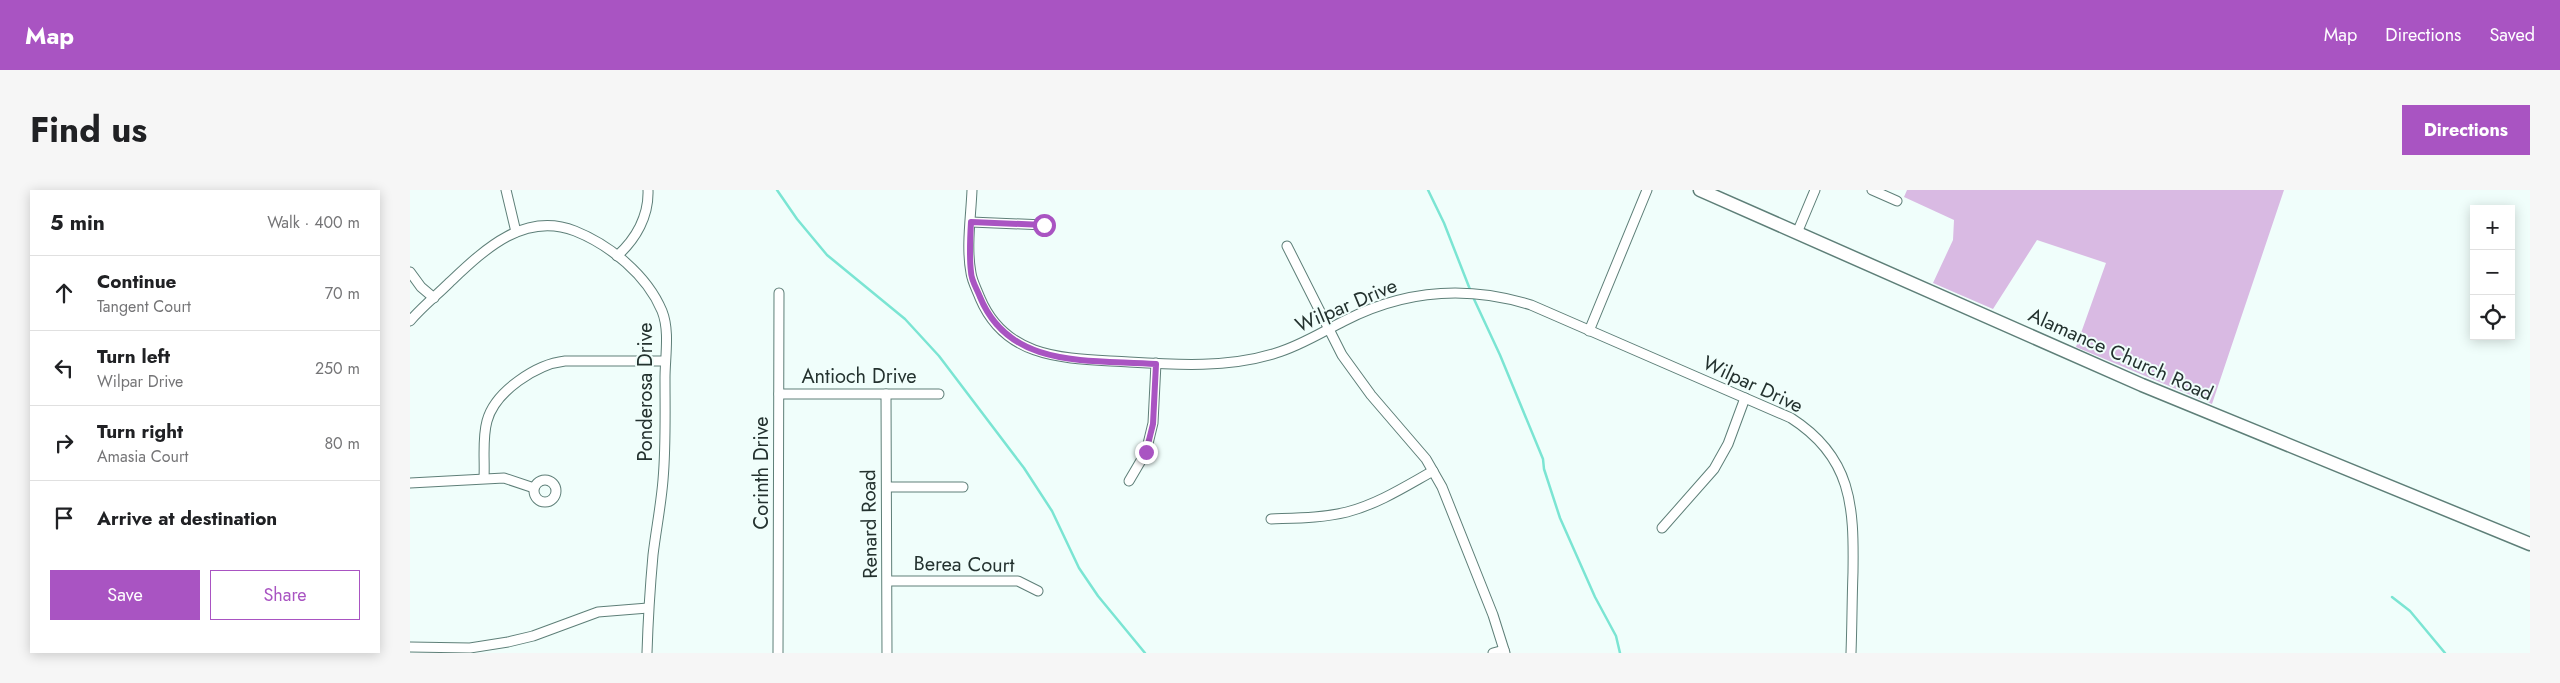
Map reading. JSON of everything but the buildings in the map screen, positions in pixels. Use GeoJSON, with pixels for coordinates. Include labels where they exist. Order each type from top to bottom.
{"type":"FeatureCollection","features":[{"type":"Feature","properties":{"kind":"main road","name":"Alamance Church Road"},"geometry":{"type":"LineString","coordinates":[[1700,190],[2142,385],[2530,544]]}},
{"type":"Feature","properties":{"kind":"street"},"geometry":{"type":"LineString","coordinates":[[506,190],[516,232]]}},
{"type":"Feature","properties":{"kind":"street"},"geometry":{"type":"LineString","coordinates":[[617,256],[628,246],[640,227],[648,190]]}},
{"type":"Feature","properties":{"kind":"street","name":"Wilpar Drive"},"geometry":{"type":"LineString","coordinates":[[972,190],[971,274],[986,311],[1005,334],[1030,350],[1059,357],[1156,364],[1222,364],[1277,353],[1329,330],[1345,320],[1397,300],[1426,293],[1457,292],[1487,294],[1516,301],[1791,418],[1811,432],[1831,455],[1842,476],[1853,516],[1851,653]]}},
{"type":"Feature","properties":{"kind":"street"},"geometry":{"type":"LineString","coordinates":[[1588,331],[1648,190]]}},
{"type":"Feature","properties":{"kind":"street"},"geometry":{"type":"LineString","coordinates":[[1798,233],[1815,190]]}},
{"type":"Feature","properties":{"kind":"street"},"geometry":{"type":"LineString","coordinates":[[1872,190],[1897,201]]}},
{"type":"Feature","properties":{"kind":"street"},"geometry":{"type":"LineString","coordinates":[[971,222],[1044,225]]}},
{"type":"Feature","properties":{"kind":"street","name":"Ponderosa Drive"},"geometry":{"type":"LineString","coordinates":[[410,321],[483,251],[500,239],[516,232],[545,225],[564,227],[586,236],[617,256],[637,274],[662,312],[666,339],[663,481],[648,608],[648,653]]}},
{"type":"Feature","properties":{"kind":"street"},"geometry":{"type":"LineString","coordinates":[[1286,246],[1329,330],[1356,376],[1426,459],[1442,487],[1505,652],[1494,653]]}},
{"type":"Feature","properties":{"kind":"street"},"geometry":{"type":"LineString","coordinates":[[410,272],[434,298]]}},
{"type":"Feature","properties":{"kind":"street","name":"Corinth Drive"},"geometry":{"type":"LineString","coordinates":[[778,653],[780,293]]}},
{"type":"Feature","properties":{"kind":"street"},"geometry":{"type":"LineString","coordinates":[[484,478],[485,437],[488,416],[506,392],[526,374],[549,363],[565,361],[665,361]]}},
{"type":"Feature","properties":{"kind":"street"},"geometry":{"type":"LineString","coordinates":[[1130,481],[1146,452],[1153,424],[1156,364]]}},
{"type":"Feature","properties":{"kind":"street","name":"Antioch Drive"},"geometry":{"type":"LineString","coordinates":[[779,394],[939,394]]}},
{"type":"Feature","properties":{"kind":"street","name":"Renard Road"},"geometry":{"type":"LineString","coordinates":[[886,394],[887,653]]}},
{"type":"Feature","properties":{"kind":"street"},"geometry":{"type":"LineString","coordinates":[[1662,528],[1714,469],[1728,444],[1745,398]]}},
{"type":"Feature","properties":{"kind":"street"},"geometry":{"type":"LineString","coordinates":[[1271,519],[1326,516],[1347,512],[1382,499],[1433,471]]}},
{"type":"Feature","properties":{"kind":"street"},"geometry":{"type":"LineString","coordinates":[[410,483],[484,478],[516,480],[534,488]]}},
{"type":"Feature","properties":{"kind":"street"},"geometry":{"type":"LineString","coordinates":[[887,487],[963,487]]}},
{"type":"Feature","properties":{"kind":"street","name":"Berea Court"},"geometry":{"type":"LineString","coordinates":[[888,581],[1018,581],[1038,591]]}},
{"type":"Feature","properties":{"kind":"street"},"geometry":{"type":"LineString","coordinates":[[410,647],[470,648],[508,642],[533,636],[598,612],[648,608]]}},
{"type":"Feature","properties":{"kind":"shaded area"},"geometry":{"type":"Polygon","coordinates":[[[1907,190],[2284,190],[2212,404],[2076,347],[2106,263],[2037,240],[1993,309],[1933,283],[1953,240],[1954,220],[1904,197],[1907,190]]]}},
{"type":"Feature","properties":{"kind":"waterway"},"geometry":{"type":"LineString","coordinates":[[777,190],[797,219],[827,255],[905,319],[939,356],[1024,468],[1052,511],[1079,568],[1098,596],[1145,653]]}},
{"type":"Feature","properties":{"kind":"waterway"},"geometry":{"type":"LineString","coordinates":[[1428,190],[1444,223],[1471,292]]}},
{"type":"Feature","properties":{"kind":"waterway"},"geometry":{"type":"LineString","coordinates":[[1473,297],[1500,355],[1543,459],[1544,469],[1560,518],[1595,597],[1616,636],[1620,653]]}},
{"type":"Feature","properties":{"kind":"waterway"},"geometry":{"type":"LineString","coordinates":[[2392,597],[2410,611],[2445,653]]}},
{"type":"Feature","properties":{"kind":"route"},"geometry":{"type":"LineString","coordinates":[[1044,225],[971,222],[971,274],[986,311],[1005,334],[1030,350],[1059,357],[1156,364],[1153,424],[1146,452]]}}]}
